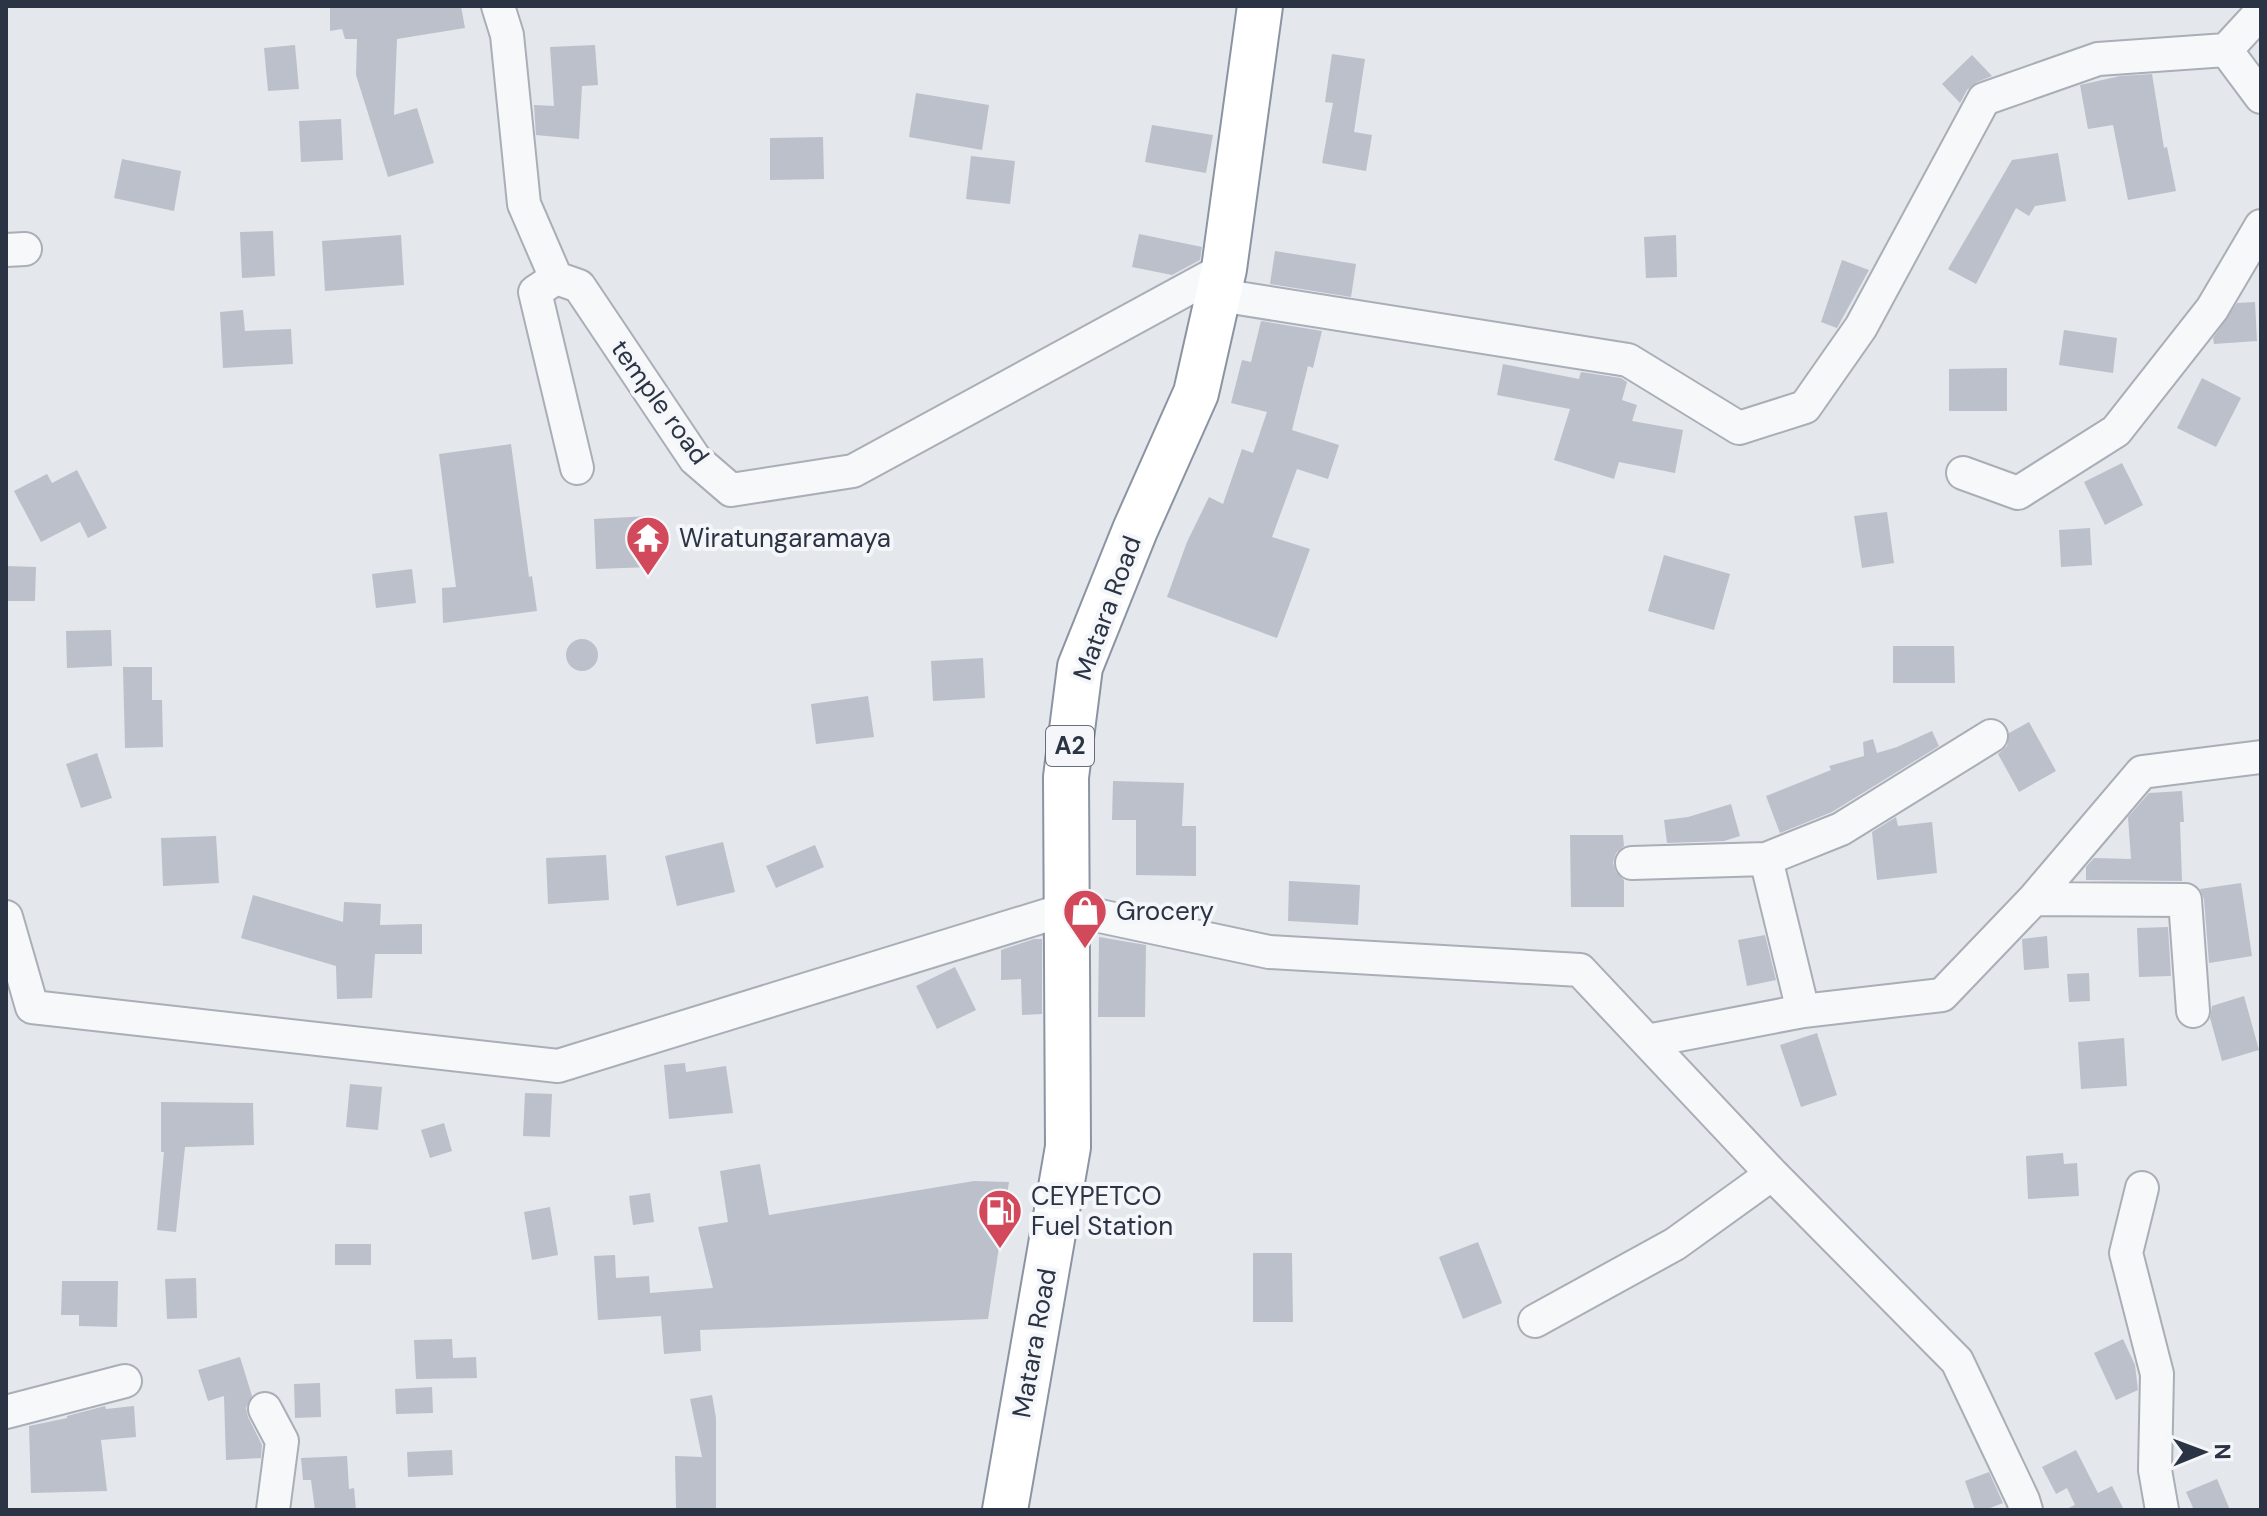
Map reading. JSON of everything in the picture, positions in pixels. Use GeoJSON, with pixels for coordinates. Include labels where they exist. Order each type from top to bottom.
{"type":"FeatureCollection","features":[{"type":"Feature","properties":{"kind":"highway","name":"Matara Road"},"geometry":{"type":"LineString","coordinates":[[1005,1510],[1068,1147],[1066,777],[1080,667],[1135,530],[1196,393],[1222,282],[1260,6]]}},
{"type":"Feature","properties":{"kind":"street"},"geometry":{"type":"LineString","coordinates":[[498,6],[507,35],[524,204],[556,278],[535,292],[577,468]]}},
{"type":"Feature","properties":{"kind":"street"},"geometry":{"type":"LineString","coordinates":[[1222,282],[1628,360],[1739,428],[1805,407],[1861,327],[1984,99],[2098,59],[2226,50],[2261,12]]}},
{"type":"Feature","properties":{"kind":"street"},"geometry":{"type":"LineString","coordinates":[[2226,50],[2261,97]]}},
{"type":"Feature","properties":{"kind":"street"},"geometry":{"type":"LineString","coordinates":[[1963,473],[2018,493],[2116,431],[2212,309],[2261,226]]}},
{"type":"Feature","properties":{"kind":"street","name":"temple road"},"geometry":{"type":"LineString","coordinates":[[556,278],[579,286],[695,459],[731,490],[853,471],[1222,282]]}},
{"type":"Feature","properties":{"kind":"street"},"geometry":{"type":"LineString","coordinates":[[1632,863],[1766,859],[1841,829],[1991,736]]}},
{"type":"Feature","properties":{"kind":"street"},"geometry":{"type":"LineString","coordinates":[[1647,1041],[1803,1011],[1942,995],[2034,899],[2142,772],[2261,757]]}},
{"type":"Feature","properties":{"kind":"street"},"geometry":{"type":"LineString","coordinates":[[1766,859],[1803,1011]]}},
{"type":"Feature","properties":{"kind":"street"},"geometry":{"type":"LineString","coordinates":[[2034,899],[2185,900],[2193,1011]]}},
{"type":"Feature","properties":{"kind":"street"},"geometry":{"type":"LineString","coordinates":[[6,917],[32,1007],[558,1066],[1067,909],[1269,952],[1580,970],[1772,1174],[1957,1361],[2026,1510]]}},
{"type":"Feature","properties":{"kind":"street"},"geometry":{"type":"LineString","coordinates":[[1535,1321],[1675,1244],[1772,1174]]}},
{"type":"Feature","properties":{"kind":"street"},"geometry":{"type":"LineString","coordinates":[[2142,1188],[2126,1253],[2157,1374],[2155,1470],[2162,1510]]}},
{"type":"Feature","properties":{"kind":"street"},"geometry":{"type":"LineString","coordinates":[[6,1412],[125,1381]]}},
{"type":"Feature","properties":{"kind":"street"},"geometry":{"type":"LineString","coordinates":[[265,1409],[282,1441],[273,1510]]}},
{"type":"Feature","properties":{"kind":"building"},"geometry":{"type":"Polygon","coordinates":[[[330,6],[461,6],[465,28],[397,39],[394,115],[417,108],[434,163],[388,177],[356,75],[357,39],[345,39],[342,29],[330,31],[330,6]]]}},
{"type":"Feature","properties":{"kind":"building"},"geometry":{"type":"Polygon","coordinates":[[[295,45],[299,89],[268,91],[264,48],[295,45]]]}},
{"type":"Feature","properties":{"kind":"building"},"geometry":{"type":"Polygon","coordinates":[[[595,45],[598,85],[582,86],[579,139],[536,135],[534,105],[554,106],[550,47],[595,45]]]}},
{"type":"Feature","properties":{"kind":"building"},"geometry":{"type":"Polygon","coordinates":[[[1332,54],[1365,59],[1354,132],[1372,135],[1366,171],[1322,163],[1333,103],[1325,102],[1332,54]]]}},
{"type":"Feature","properties":{"kind":"building"},"geometry":{"type":"Polygon","coordinates":[[[1972,55],[1992,76],[1967,90],[1960,103],[1942,84],[1972,55]]]}},
{"type":"Feature","properties":{"kind":"building"},"geometry":{"type":"Polygon","coordinates":[[[2152,74],[2164,148],[2167,147],[2176,191],[2128,200],[2113,125],[2088,129],[2080,85],[2120,76],[2152,74]]]}},
{"type":"Feature","properties":{"kind":"building"},"geometry":{"type":"Polygon","coordinates":[[[916,93],[989,105],[982,150],[909,137],[916,93]]]}},
{"type":"Feature","properties":{"kind":"building"},"geometry":{"type":"Polygon","coordinates":[[[341,119],[343,160],[301,162],[299,121],[341,119]]]}},
{"type":"Feature","properties":{"kind":"building"},"geometry":{"type":"Polygon","coordinates":[[[1152,125],[1213,135],[1206,173],[1145,162],[1152,125]]]}},
{"type":"Feature","properties":{"kind":"building"},"geometry":{"type":"Polygon","coordinates":[[[823,137],[824,179],[770,180],[770,138],[823,137]]]}},
{"type":"Feature","properties":{"kind":"building"},"geometry":{"type":"Polygon","coordinates":[[[2058,153],[2066,201],[2035,206],[2029,216],[2016,208],[1976,284],[1948,269],[2012,160],[2058,153]]]}},
{"type":"Feature","properties":{"kind":"building"},"geometry":{"type":"Polygon","coordinates":[[[971,156],[1015,161],[1010,204],[966,199],[971,156]]]}},
{"type":"Feature","properties":{"kind":"building"},"geometry":{"type":"Polygon","coordinates":[[[122,159],[181,171],[174,211],[114,198],[122,159]]]}},
{"type":"Feature","properties":{"kind":"building"},"geometry":{"type":"Polygon","coordinates":[[[273,231],[275,276],[242,278],[240,232],[273,231]]]}},
{"type":"Feature","properties":{"kind":"building"},"geometry":{"type":"Polygon","coordinates":[[[1139,234],[1202,247],[1200,260],[1172,275],[1132,267],[1139,234]]]}},
{"type":"Feature","properties":{"kind":"building"},"geometry":{"type":"Polygon","coordinates":[[[401,235],[404,285],[325,291],[322,241],[401,235]]]}},
{"type":"Feature","properties":{"kind":"building"},"geometry":{"type":"Polygon","coordinates":[[[1676,235],[1677,277],[1646,278],[1644,237],[1676,235]]]}},
{"type":"Feature","properties":{"kind":"building"},"geometry":{"type":"Polygon","coordinates":[[[1275,251],[1356,264],[1351,297],[1270,284],[1275,251]]]}},
{"type":"Feature","properties":{"kind":"building"},"geometry":{"type":"Polygon","coordinates":[[[1842,260],[1869,270],[1837,328],[1821,322],[1842,260]]]}},
{"type":"Feature","properties":{"kind":"building"},"geometry":{"type":"Polygon","coordinates":[[[2255,302],[2257,341],[2214,344],[2213,338],[2237,303],[2255,302]]]}},
{"type":"Feature","properties":{"kind":"building"},"geometry":{"type":"Polygon","coordinates":[[[243,310],[245,331],[291,329],[293,364],[223,368],[220,312],[243,310]]]}},
{"type":"Feature","properties":{"kind":"building"},"geometry":{"type":"Polygon","coordinates":[[[1261,321],[1322,331],[1313,368],[1308,366],[1292,430],[1339,445],[1328,479],[1297,469],[1272,537],[1310,549],[1277,638],[1167,597],[1187,542],[1209,497],[1223,504],[1242,449],[1253,453],[1267,412],[1231,403],[1242,360],[1251,362],[1261,321]]]}},
{"type":"Feature","properties":{"kind":"building"},"geometry":{"type":"Polygon","coordinates":[[[2064,330],[2117,338],[2113,373],[2059,365],[2064,330]]]}},
{"type":"Feature","properties":{"kind":"building"},"geometry":{"type":"Polygon","coordinates":[[[1503,364],[1579,379],[1581,372],[1621,378],[1627,382],[1622,400],[1637,405],[1632,421],[1683,430],[1675,473],[1619,462],[1614,479],[1554,460],[1570,409],[1497,395],[1503,364]]]}},
{"type":"Feature","properties":{"kind":"building"},"geometry":{"type":"Polygon","coordinates":[[[2007,368],[2007,411],[1949,411],[1949,369],[2007,368]]]}},
{"type":"Feature","properties":{"kind":"building"},"geometry":{"type":"Polygon","coordinates":[[[2202,378],[2241,398],[2216,447],[2177,428],[2202,378]]]}},
{"type":"Feature","properties":{"kind":"building"},"geometry":{"type":"Polygon","coordinates":[[[511,444],[529,577],[532,576],[537,611],[443,623],[442,588],[456,587],[439,454],[511,444]]]}},
{"type":"Feature","properties":{"kind":"building"},"geometry":{"type":"Polygon","coordinates":[[[2122,463],[2143,505],[2105,525],[2084,482],[2122,463]]]}},
{"type":"Feature","properties":{"kind":"building"},"geometry":{"type":"Polygon","coordinates":[[[77,470],[107,528],[88,538],[80,522],[41,542],[14,491],[47,474],[52,483],[77,470]]]}},
{"type":"Feature","properties":{"kind":"building"},"geometry":{"type":"Polygon","coordinates":[[[1887,512],[1894,563],[1862,568],[1854,516],[1887,512]]]}},
{"type":"Feature","properties":{"kind":"building"},"geometry":{"type":"Polygon","coordinates":[[[649,516],[651,567],[596,569],[594,519],[649,516]]]}},
{"type":"Feature","properties":{"kind":"building"},"geometry":{"type":"Polygon","coordinates":[[[2090,528],[2092,565],[2061,567],[2059,530],[2090,528]]]}},
{"type":"Feature","properties":{"kind":"building"},"geometry":{"type":"Polygon","coordinates":[[[1664,555],[1730,574],[1714,630],[1648,611],[1664,555]]]}},
{"type":"Feature","properties":{"kind":"building"},"geometry":{"type":"Polygon","coordinates":[[[6,566],[36,567],[35,601],[6,601],[6,566]]]}},
{"type":"Feature","properties":{"kind":"building"},"geometry":{"type":"Polygon","coordinates":[[[412,569],[416,603],[376,608],[372,574],[412,569]]]}},
{"type":"Feature","properties":{"kind":"building"},"geometry":{"type":"Polygon","coordinates":[[[111,630],[112,666],[67,668],[66,631],[111,630]]]}},
{"type":"Feature","properties":{"kind":"building"},"geometry":{"type":"Polygon","coordinates":[[[582,639],[593,644],[598,655],[593,666],[582,671],[571,666],[566,655],[571,644],[582,639]]]}},
{"type":"Feature","properties":{"kind":"building"},"geometry":{"type":"Polygon","coordinates":[[[1893,646],[1954,646],[1955,683],[1893,683],[1893,646]]]}},
{"type":"Feature","properties":{"kind":"building"},"geometry":{"type":"Polygon","coordinates":[[[983,658],[985,698],[933,701],[931,661],[983,658]]]}},
{"type":"Feature","properties":{"kind":"building"},"geometry":{"type":"Polygon","coordinates":[[[123,667],[152,667],[152,700],[162,700],[163,747],[125,748],[123,667]]]}},
{"type":"Feature","properties":{"kind":"building"},"geometry":{"type":"Polygon","coordinates":[[[868,696],[874,737],[816,744],[811,704],[868,696]]]}},
{"type":"Feature","properties":{"kind":"building"},"geometry":{"type":"Polygon","coordinates":[[[2029,722],[2056,771],[2019,792],[1998,754],[2007,746],[2009,733],[2029,722]]]}},
{"type":"Feature","properties":{"kind":"building"},"geometry":{"type":"Polygon","coordinates":[[[1932,731],[1939,746],[1832,812],[1780,833],[1766,796],[1831,770],[1829,766],[1864,756],[1863,742],[1873,739],[1877,753],[1932,731]]]}},
{"type":"Feature","properties":{"kind":"building"},"geometry":{"type":"Polygon","coordinates":[[[97,753],[112,798],[81,808],[66,764],[97,753]]]}},
{"type":"Feature","properties":{"kind":"building"},"geometry":{"type":"Polygon","coordinates":[[[1113,781],[1184,783],[1182,826],[1196,826],[1196,876],[1136,875],[1136,820],[1112,820],[1113,781]]]}},
{"type":"Feature","properties":{"kind":"building"},"geometry":{"type":"Polygon","coordinates":[[[2182,791],[2182,881],[2086,880],[2086,867],[2094,858],[2131,859],[2128,817],[2149,793],[2182,791]]]}},
{"type":"Feature","properties":{"kind":"building"},"geometry":{"type":"Polygon","coordinates":[[[1731,804],[1740,836],[1724,841],[1667,843],[1664,820],[1688,817],[1731,804]]]}},
{"type":"Feature","properties":{"kind":"building"},"geometry":{"type":"Polygon","coordinates":[[[1896,817],[1898,826],[1932,822],[1937,873],[1877,880],[1872,832],[1896,817]]]}},
{"type":"Feature","properties":{"kind":"building"},"geometry":{"type":"Polygon","coordinates":[[[1570,835],[1623,835],[1624,846],[1616,853],[1613,863],[1624,880],[1624,907],[1571,907],[1570,835]]]}},
{"type":"Feature","properties":{"kind":"building"},"geometry":{"type":"Polygon","coordinates":[[[216,836],[219,883],[163,886],[161,838],[216,836]]]}},
{"type":"Feature","properties":{"kind":"building"},"geometry":{"type":"Polygon","coordinates":[[[723,842],[735,892],[677,906],[665,856],[723,842]]]}},
{"type":"Feature","properties":{"kind":"building"},"geometry":{"type":"Polygon","coordinates":[[[815,845],[824,867],[776,888],[766,866],[815,845]]]}},
{"type":"Feature","properties":{"kind":"building"},"geometry":{"type":"Polygon","coordinates":[[[606,855],[609,900],[548,904],[546,858],[606,855]]]}},
{"type":"Feature","properties":{"kind":"building"},"geometry":{"type":"Polygon","coordinates":[[[1289,881],[1360,885],[1358,925],[1288,921],[1289,881]]]}},
{"type":"Feature","properties":{"kind":"building"},"geometry":{"type":"Polygon","coordinates":[[[2241,883],[2252,956],[2209,963],[2204,899],[2200,889],[2241,883]]]}},
{"type":"Feature","properties":{"kind":"building"},"geometry":{"type":"Polygon","coordinates":[[[253,895],[343,922],[344,902],[381,904],[380,925],[422,924],[422,954],[375,954],[372,998],[337,999],[336,966],[241,938],[253,895]]]}},
{"type":"Feature","properties":{"kind":"building"},"geometry":{"type":"Polygon","coordinates":[[[2168,927],[2171,976],[2139,977],[2137,928],[2168,927]]]}},
{"type":"Feature","properties":{"kind":"building"},"geometry":{"type":"Polygon","coordinates":[[[1765,935],[1776,980],[1747,986],[1738,940],[1765,935]]]}},
{"type":"Feature","properties":{"kind":"building"},"geometry":{"type":"Polygon","coordinates":[[[2047,936],[2049,968],[2024,970],[2022,939],[2047,936]]]}},
{"type":"Feature","properties":{"kind":"building"},"geometry":{"type":"Polygon","coordinates":[[[1099,937],[1146,945],[1145,1017],[1098,1017],[1099,937]]]}},
{"type":"Feature","properties":{"kind":"building"},"geometry":{"type":"Polygon","coordinates":[[[1042,939],[1042,1014],[1022,1015],[1021,979],[1001,980],[1001,950],[1042,939]]]}},
{"type":"Feature","properties":{"kind":"building"},"geometry":{"type":"Polygon","coordinates":[[[955,967],[976,1010],[937,1029],[916,986],[955,967]]]}},
{"type":"Feature","properties":{"kind":"building"},"geometry":{"type":"Polygon","coordinates":[[[2089,973],[2090,1001],[2069,1002],[2067,974],[2089,973]]]}},
{"type":"Feature","properties":{"kind":"building"},"geometry":{"type":"Polygon","coordinates":[[[2244,996],[2259,1050],[2222,1061],[2210,1018],[2212,1006],[2244,996]]]}},
{"type":"Feature","properties":{"kind":"building"},"geometry":{"type":"Polygon","coordinates":[[[1817,1033],[1837,1095],[1801,1107],[1780,1045],[1817,1033]]]}},
{"type":"Feature","properties":{"kind":"building"},"geometry":{"type":"Polygon","coordinates":[[[2124,1038],[2127,1086],[2081,1089],[2078,1042],[2124,1038]]]}},
{"type":"Feature","properties":{"kind":"building"},"geometry":{"type":"Polygon","coordinates":[[[685,1063],[686,1072],[726,1066],[733,1113],[669,1119],[664,1065],[685,1063]]]}},
{"type":"Feature","properties":{"kind":"building"},"geometry":{"type":"Polygon","coordinates":[[[350,1084],[382,1087],[378,1130],[346,1127],[350,1084]]]}},
{"type":"Feature","properties":{"kind":"building"},"geometry":{"type":"Polygon","coordinates":[[[525,1093],[552,1094],[550,1137],[523,1136],[525,1093]]]}},
{"type":"Feature","properties":{"kind":"building"},"geometry":{"type":"Polygon","coordinates":[[[161,1102],[253,1103],[254,1145],[185,1147],[176,1232],[157,1230],[164,1152],[161,1152],[161,1102]]]}},
{"type":"Feature","properties":{"kind":"building"},"geometry":{"type":"Polygon","coordinates":[[[444,1123],[452,1151],[430,1158],[421,1130],[444,1123]]]}},
{"type":"Feature","properties":{"kind":"building"},"geometry":{"type":"Polygon","coordinates":[[[2063,1153],[2064,1164],[2077,1163],[2079,1196],[2028,1199],[2026,1156],[2063,1153]]]}},
{"type":"Feature","properties":{"kind":"building"},"geometry":{"type":"Polygon","coordinates":[[[760,1164],[769,1215],[974,1181],[1009,1182],[988,1319],[700,1330],[701,1351],[664,1354],[661,1316],[598,1320],[594,1256],[615,1255],[616,1278],[649,1276],[650,1293],[713,1288],[698,1227],[728,1222],[720,1171],[760,1164]]]}},
{"type":"Feature","properties":{"kind":"building"},"geometry":{"type":"Polygon","coordinates":[[[650,1193],[654,1222],[633,1225],[629,1196],[650,1193]]]}},
{"type":"Feature","properties":{"kind":"building"},"geometry":{"type":"Polygon","coordinates":[[[550,1207],[558,1255],[532,1260],[524,1212],[550,1207]]]}},
{"type":"Feature","properties":{"kind":"building"},"geometry":{"type":"Polygon","coordinates":[[[1478,1242],[1502,1303],[1463,1319],[1439,1257],[1478,1242]]]}},
{"type":"Feature","properties":{"kind":"building"},"geometry":{"type":"Polygon","coordinates":[[[335,1244],[371,1244],[371,1265],[335,1265],[335,1244]]]}},
{"type":"Feature","properties":{"kind":"building"},"geometry":{"type":"Polygon","coordinates":[[[1253,1253],[1292,1253],[1293,1322],[1253,1322],[1253,1253]]]}},
{"type":"Feature","properties":{"kind":"building"},"geometry":{"type":"Polygon","coordinates":[[[196,1278],[197,1318],[167,1319],[165,1279],[196,1278]]]}},
{"type":"Feature","properties":{"kind":"building"},"geometry":{"type":"Polygon","coordinates":[[[62,1281],[118,1281],[117,1327],[79,1326],[79,1315],[61,1315],[62,1281]]]}},
{"type":"Feature","properties":{"kind":"building"},"geometry":{"type":"Polygon","coordinates":[[[452,1339],[453,1358],[476,1357],[477,1378],[416,1379],[414,1340],[452,1339]]]}},
{"type":"Feature","properties":{"kind":"building"},"geometry":{"type":"Polygon","coordinates":[[[2123,1339],[2135,1365],[2138,1390],[2116,1400],[2094,1353],[2123,1339]]]}},
{"type":"Feature","properties":{"kind":"building"},"geometry":{"type":"Polygon","coordinates":[[[240,1357],[252,1396],[246,1408],[262,1445],[261,1458],[226,1460],[224,1396],[208,1401],[198,1370],[240,1357]]]}},
{"type":"Feature","properties":{"kind":"building"},"geometry":{"type":"Polygon","coordinates":[[[320,1383],[321,1417],[295,1418],[294,1384],[320,1383]]]}},
{"type":"Feature","properties":{"kind":"building"},"geometry":{"type":"Polygon","coordinates":[[[432,1387],[433,1413],[396,1414],[395,1389],[432,1387]]]}},
{"type":"Feature","properties":{"kind":"building"},"geometry":{"type":"Polygon","coordinates":[[[712,1395],[716,1418],[716,1508],[676,1509],[675,1456],[702,1457],[690,1399],[712,1395]]]}},
{"type":"Feature","properties":{"kind":"building"},"geometry":{"type":"Polygon","coordinates":[[[105,1406],[106,1409],[134,1406],[136,1437],[101,1440],[107,1491],[31,1493],[29,1426],[105,1406]]]}},
{"type":"Feature","properties":{"kind":"building"},"geometry":{"type":"Polygon","coordinates":[[[452,1450],[453,1475],[408,1477],[407,1452],[452,1450]]]}},
{"type":"Feature","properties":{"kind":"building"},"geometry":{"type":"Polygon","coordinates":[[[2076,1450],[2098,1493],[2112,1486],[2124,1510],[2064,1510],[2075,1505],[2067,1488],[2056,1494],[2042,1467],[2076,1450]]]}},
{"type":"Feature","properties":{"kind":"building"},"geometry":{"type":"Polygon","coordinates":[[[347,1456],[349,1489],[354,1488],[356,1510],[315,1510],[311,1480],[303,1480],[301,1458],[347,1456]]]}},
{"type":"Feature","properties":{"kind":"building"},"geometry":{"type":"Polygon","coordinates":[[[1989,1472],[2003,1503],[1985,1510],[1975,1510],[1965,1481],[1989,1472]]]}},
{"type":"Feature","properties":{"kind":"building"},"geometry":{"type":"Polygon","coordinates":[[[2217,1479],[2230,1510],[2194,1510],[2186,1492],[2217,1479]]]}},
{"type":"Feature","properties":{"kind":"place","name":"Wiratungaramaya"},"geometry":{"type":"Point","coordinates":[648,577]}},
{"type":"Feature","properties":{"kind":"place","name":"Grocery"},"geometry":{"type":"Point","coordinates":[1085,950]}},
{"type":"Feature","properties":{"kind":"place","name":"CEYPETCO Fuel Station"},"geometry":{"type":"Point","coordinates":[1000,1250]}}]}
